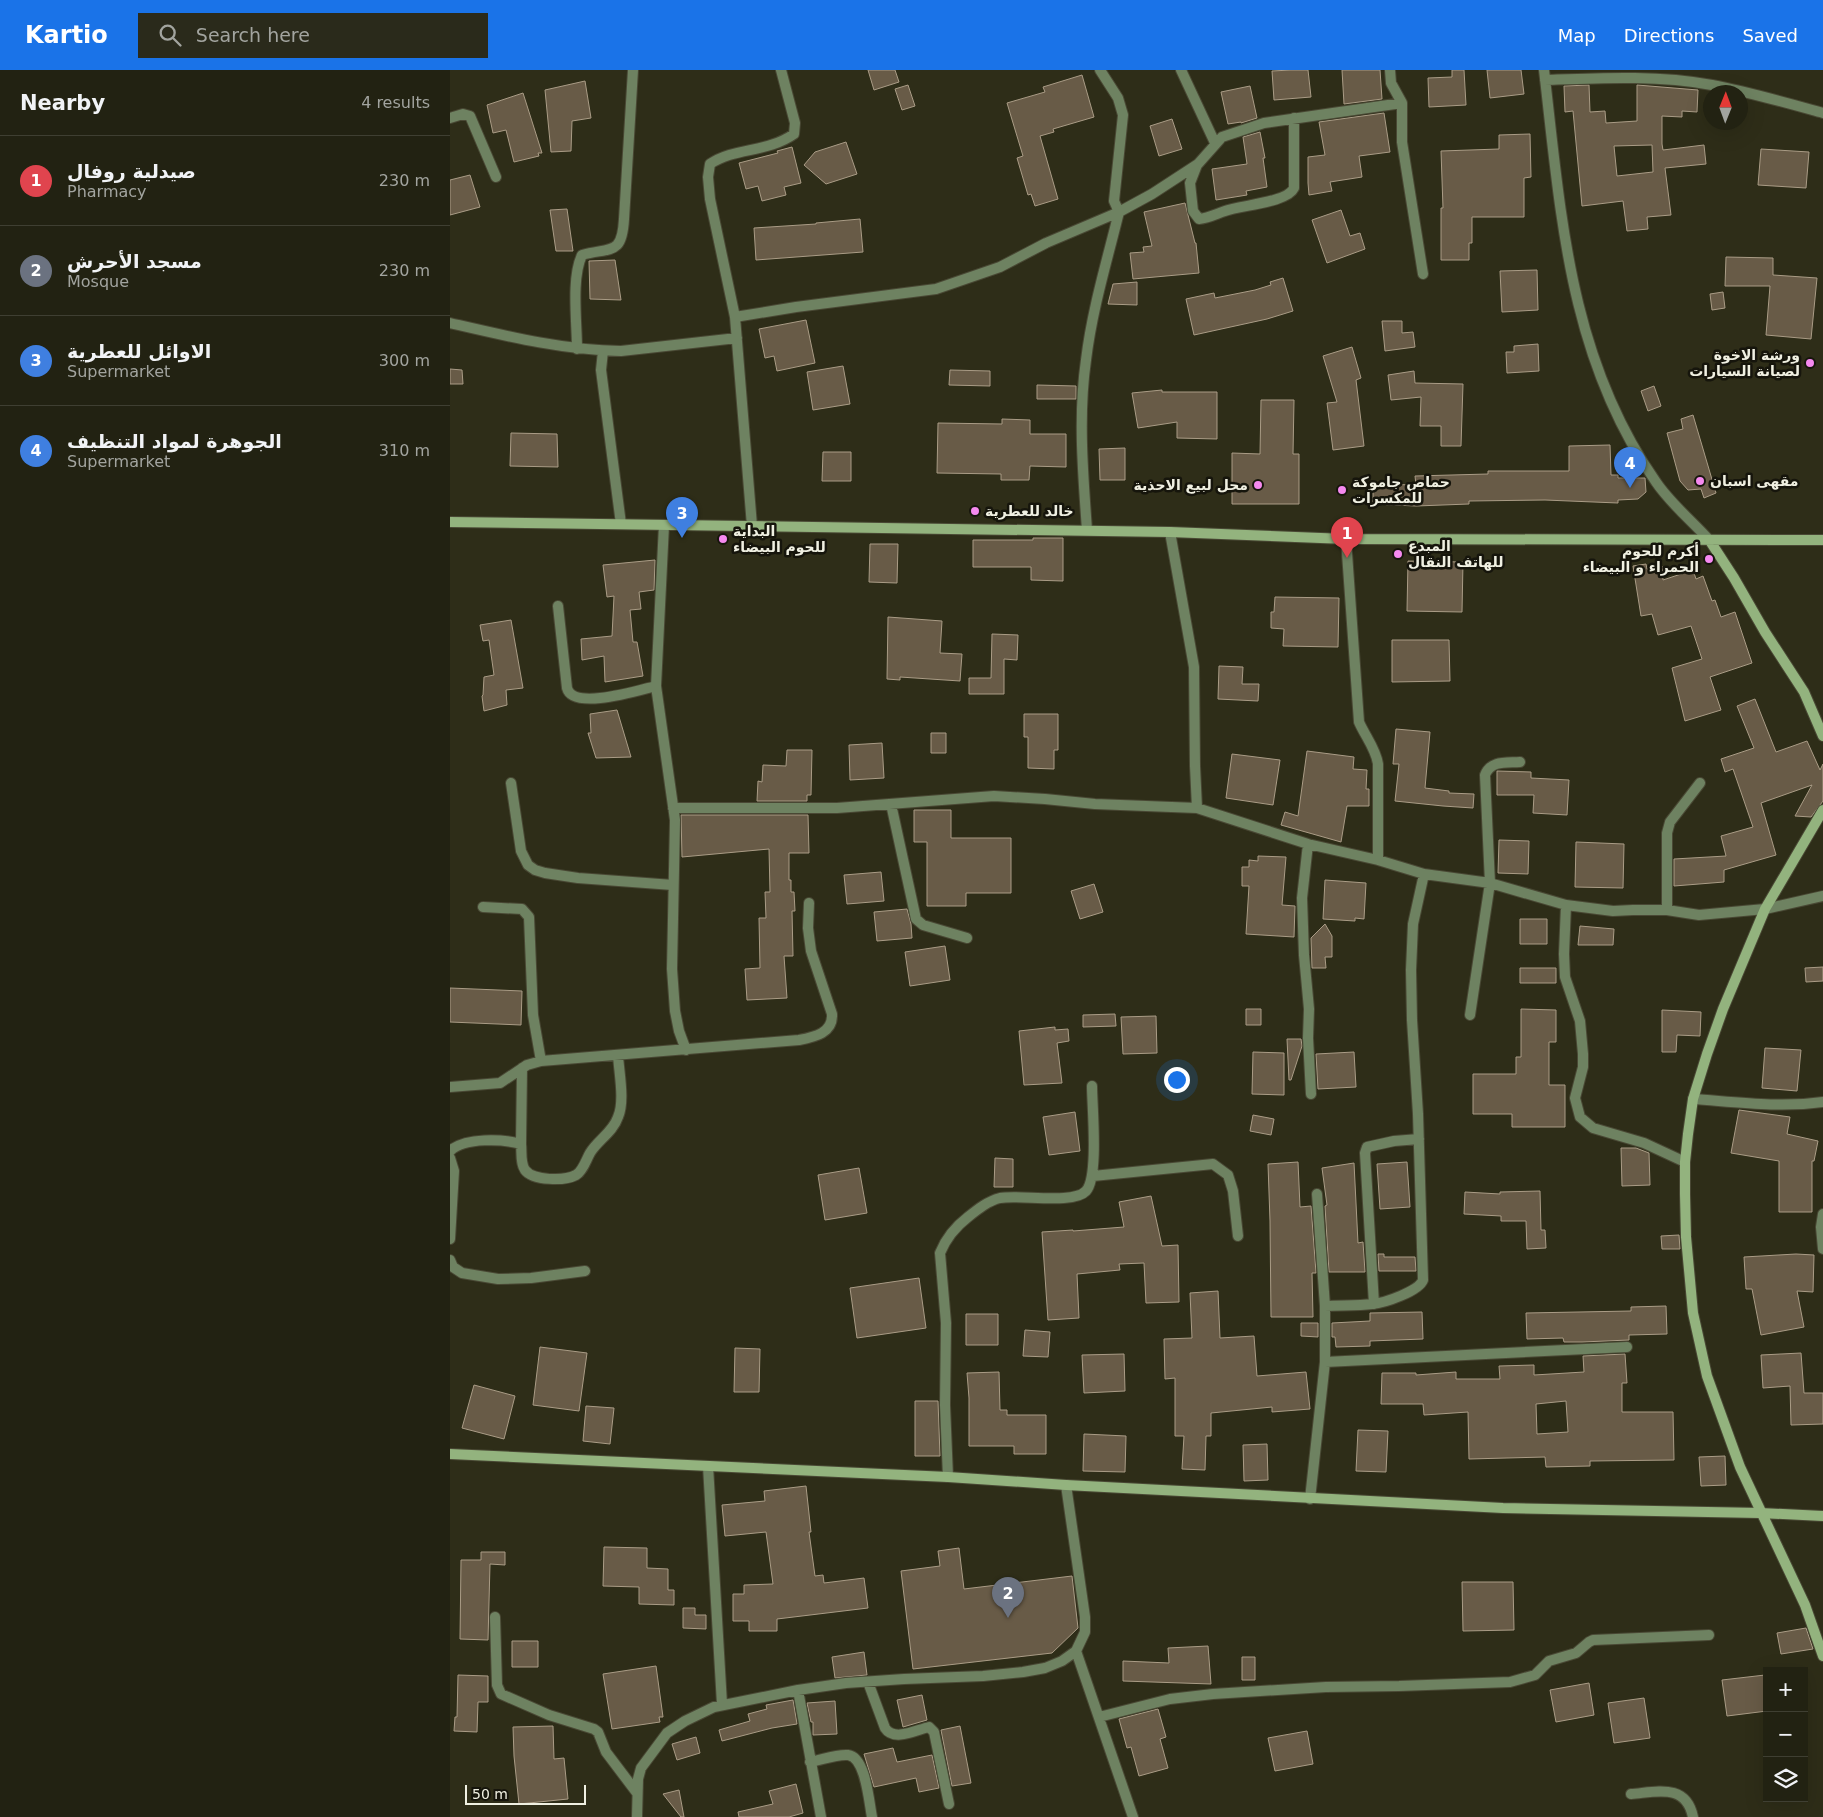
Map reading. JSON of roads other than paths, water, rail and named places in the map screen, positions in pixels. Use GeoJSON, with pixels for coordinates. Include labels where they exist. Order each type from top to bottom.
{"type":"FeatureCollection","features":[{"type":"Feature","properties":{"kind":"street"},"geometry":{"type":"LineString","coordinates":[[577,349],[576,282],[578,264],[582,255],[609,250],[617,246],[622,239],[633,70]]}},
{"type":"Feature","properties":{"kind":"street"},"geometry":{"type":"LineString","coordinates":[[752,526],[737,338],[710,200],[708,177],[710,164],[719,158],[769,147],[784,142],[794,134],[795,123],[781,70]]}},
{"type":"Feature","properties":{"kind":"street"},"geometry":{"type":"LineString","coordinates":[[1087,530],[1082,466],[1083,390],[1086,360],[1102,281],[1119,212],[1114,201],[1123,115],[1118,98],[1100,70]]}},
{"type":"Feature","properties":{"kind":"street"},"geometry":{"type":"LineString","coordinates":[[1181,70],[1215,144]]}},
{"type":"Feature","properties":{"kind":"street"},"geometry":{"type":"LineString","coordinates":[[1390,70],[1391,83],[1402,103],[1402,142],[1423,274]]}},
{"type":"Feature","properties":{"kind":"street"},"geometry":{"type":"LineString","coordinates":[[1823,113],[1713,85],[1628,78],[1545,75],[1554,163],[1568,258],[1592,356],[1626,434],[1657,484],[1710,541],[1804,692],[1823,736]]}},
{"type":"Feature","properties":{"kind":"street"},"geometry":{"type":"LineString","coordinates":[[734,317],[936,289],[1000,267],[1046,243],[1119,212],[1152,194],[1198,164],[1222,137],[1264,123],[1402,103]]}},
{"type":"Feature","properties":{"kind":"street"},"geometry":{"type":"LineString","coordinates":[[450,118],[463,114],[470,116],[496,177]]}},
{"type":"Feature","properties":{"kind":"street"},"geometry":{"type":"LineString","coordinates":[[1198,164],[1190,184],[1194,211],[1199,219],[1290,194],[1294,188],[1294,118]]}},
{"type":"Feature","properties":{"kind":"street"},"geometry":{"type":"LineString","coordinates":[[450,323],[577,349],[621,351],[737,338]]}},
{"type":"Feature","properties":{"kind":"street"},"geometry":{"type":"LineString","coordinates":[[603,350],[602,370],[621,524]]}},
{"type":"Feature","properties":{"kind":"street"},"geometry":{"type":"LineString","coordinates":[[450,522],[1087,530],[1346,540],[1823,540]]}},
{"type":"Feature","properties":{"kind":"street"},"geometry":{"type":"LineString","coordinates":[[664,525],[656,686],[673,808],[675,845],[672,969],[679,1031],[686,1050]]}},
{"type":"Feature","properties":{"kind":"street"},"geometry":{"type":"LineString","coordinates":[[1170,532],[1194,667],[1197,808]]}},
{"type":"Feature","properties":{"kind":"street"},"geometry":{"type":"LineString","coordinates":[[1346,540],[1359,722],[1366,739],[1376,754],[1378,764],[1378,860]]}},
{"type":"Feature","properties":{"kind":"street"},"geometry":{"type":"LineString","coordinates":[[558,606],[568,694],[579,699],[598,699],[656,686]]}},
{"type":"Feature","properties":{"kind":"street"},"geometry":{"type":"LineString","coordinates":[[1470,1015],[1490,883],[1484,775],[1487,769],[1495,763],[1520,762]]}},
{"type":"Feature","properties":{"kind":"street"},"geometry":{"type":"LineString","coordinates":[[511,782],[521,851],[528,864],[536,870],[578,878],[673,885]]}},
{"type":"Feature","properties":{"kind":"street"},"geometry":{"type":"LineString","coordinates":[[1667,910],[1668,827],[1676,813],[1700,783]]}},
{"type":"Feature","properties":{"kind":"street"},"geometry":{"type":"LineString","coordinates":[[673,808],[837,808],[994,796],[1095,804],[1197,808],[1308,844],[1378,860],[1424,874],[1490,883],[1566,905],[1613,911],[1667,910],[1699,915],[1765,909],[1823,896]]}},
{"type":"Feature","properties":{"kind":"street"},"geometry":{"type":"LineString","coordinates":[[891,804],[916,919],[923,925],[967,938]]}},
{"type":"Feature","properties":{"kind":"street"},"geometry":{"type":"LineString","coordinates":[[1823,810],[1765,909],[1723,1009],[1693,1099],[1685,1162],[1686,1238],[1697,1338],[1714,1397],[1740,1468],[1805,1605],[1823,1656]]}},
{"type":"Feature","properties":{"kind":"street"},"geometry":{"type":"LineString","coordinates":[[1308,844],[1302,898],[1309,1009],[1308,1038],[1311,1094]]}},
{"type":"Feature","properties":{"kind":"street"},"geometry":{"type":"LineString","coordinates":[[1325,1306],[1374,1304],[1415,1289],[1421,1285],[1423,1280],[1419,1139],[1412,1020],[1412,948],[1413,924],[1424,874]]}},
{"type":"Feature","properties":{"kind":"street"},"geometry":{"type":"LineString","coordinates":[[450,1087],[500,1083],[527,1065],[541,1061],[618,1056],[813,1038],[827,1030],[832,1020],[832,1014],[811,951],[808,928],[809,903]]}},
{"type":"Feature","properties":{"kind":"street"},"geometry":{"type":"LineString","coordinates":[[1566,905],[1565,977],[1580,1021],[1583,1054],[1583,1067],[1575,1098],[1580,1117],[1593,1128],[1644,1143],[1685,1162]]}},
{"type":"Feature","properties":{"kind":"street"},"geometry":{"type":"LineString","coordinates":[[483,907],[522,909],[529,917],[533,1015],[541,1061]]}},
{"type":"Feature","properties":{"kind":"street"},"geometry":{"type":"LineString","coordinates":[[522,1068],[522,1164],[526,1172],[540,1179],[570,1177],[578,1174],[592,1149],[611,1129],[620,1114],[618,1056]]}},
{"type":"Feature","properties":{"kind":"street"},"geometry":{"type":"LineString","coordinates":[[948,1477],[945,1404],[946,1323],[940,1253],[944,1243],[963,1221],[994,1200],[1003,1198],[1052,1199],[1079,1195],[1087,1191],[1093,1176],[1092,1086]]}},
{"type":"Feature","properties":{"kind":"street"},"geometry":{"type":"LineString","coordinates":[[1693,1099],[1764,1105],[1823,1102]]}},
{"type":"Feature","properties":{"kind":"street"},"geometry":{"type":"LineString","coordinates":[[1374,1304],[1365,1153],[1367,1147],[1394,1141],[1419,1139]]}},
{"type":"Feature","properties":{"kind":"street"},"geometry":{"type":"LineString","coordinates":[[450,1151],[461,1144],[469,1142],[494,1140],[521,1144]]}},
{"type":"Feature","properties":{"kind":"street"},"geometry":{"type":"LineString","coordinates":[[450,1158],[454,1171],[450,1239]]}},
{"type":"Feature","properties":{"kind":"street"},"geometry":{"type":"LineString","coordinates":[[1093,1176],[1213,1164],[1228,1175],[1233,1191],[1238,1236]]}},
{"type":"Feature","properties":{"kind":"street"},"geometry":{"type":"LineString","coordinates":[[1310,1499],[1325,1362],[1325,1306],[1317,1194]]}},
{"type":"Feature","properties":{"kind":"street"},"geometry":{"type":"LineString","coordinates":[[1823,1214],[1821,1227],[1823,1249]]}},
{"type":"Feature","properties":{"kind":"street"},"geometry":{"type":"LineString","coordinates":[[450,1260],[456,1270],[462,1274],[498,1279],[531,1278],[585,1271]]}},
{"type":"Feature","properties":{"kind":"street"},"geometry":{"type":"LineString","coordinates":[[1325,1362],[1627,1347]]}},
{"type":"Feature","properties":{"kind":"street"},"geometry":{"type":"LineString","coordinates":[[450,1454],[948,1477],[1310,1499],[1503,1508],[1823,1516]]}},
{"type":"Feature","properties":{"kind":"street"},"geometry":{"type":"LineString","coordinates":[[708,1466],[722,1704]]}},
{"type":"Feature","properties":{"kind":"street"},"geometry":{"type":"LineString","coordinates":[[637,1817],[639,1773],[667,1733],[685,1721],[722,1704],[798,1690],[868,1682],[1023,1672],[1045,1668],[1062,1661],[1076,1651],[1085,1632],[1085,1617],[1066,1485]]}},
{"type":"Feature","properties":{"kind":"street"},"geometry":{"type":"LineString","coordinates":[[495,1617],[497,1685],[501,1694],[550,1715],[594,1729],[598,1732],[606,1752],[638,1793]]}},
{"type":"Feature","properties":{"kind":"street"},"geometry":{"type":"LineString","coordinates":[[1099,1717],[1170,1699],[1213,1694],[1326,1687],[1510,1682],[1535,1675],[1551,1659],[1576,1653],[1594,1640],[1709,1635]]}},
{"type":"Feature","properties":{"kind":"street"},"geometry":{"type":"LineString","coordinates":[[1076,1651],[1133,1817]]}},
{"type":"Feature","properties":{"kind":"street"},"geometry":{"type":"LineString","coordinates":[[868,1682],[889,1733],[894,1735],[902,1734],[929,1727],[934,1732],[949,1804]]}},
{"type":"Feature","properties":{"kind":"street"},"geometry":{"type":"LineString","coordinates":[[798,1690],[821,1817]]}},
{"type":"Feature","properties":{"kind":"street"},"geometry":{"type":"LineString","coordinates":[[810,1762],[838,1756],[850,1755],[854,1757],[862,1766],[872,1817]]}},
{"type":"Feature","properties":{"kind":"street"},"geometry":{"type":"LineString","coordinates":[[1631,1794],[1675,1792],[1683,1796],[1693,1817]]}},
{"type":"Feature","properties":{"kind":"place","name":"ورشة الاخوة لصيانة السيارات"},"geometry":{"type":"Point","coordinates":[1810,363]}},
{"type":"Feature","properties":{"kind":"place","name":"مقهى اسبان"},"geometry":{"type":"Point","coordinates":[1700,481]}},
{"type":"Feature","properties":{"kind":"place","name":"محل لبيع الاحذية"},"geometry":{"type":"Point","coordinates":[1258,485]}},
{"type":"Feature","properties":{"kind":"place","name":"الجوهرة لمواد التنظيف"},"geometry":{"type":"Point","coordinates":[1630,488]}},
{"type":"Feature","properties":{"kind":"place","name":"حماص جاموكة للمكسرات"},"geometry":{"type":"Point","coordinates":[1342,490]}},
{"type":"Feature","properties":{"kind":"place","name":"خالد للعطرية"},"geometry":{"type":"Point","coordinates":[975,511]}},
{"type":"Feature","properties":{"kind":"place","name":"الاوائل للعطرية"},"geometry":{"type":"Point","coordinates":[682,538]}},
{"type":"Feature","properties":{"kind":"place","name":"البداية للحوم البيضاء"},"geometry":{"type":"Point","coordinates":[723,539]}},
{"type":"Feature","properties":{"kind":"place","name":"المبدع للهاتف النقال"},"geometry":{"type":"Point","coordinates":[1398,554]}},
{"type":"Feature","properties":{"kind":"place","name":"صيدلية روفال"},"geometry":{"type":"Point","coordinates":[1347,558]}},
{"type":"Feature","properties":{"kind":"place","name":"أكرم للحوم الحمراء و البيضاء"},"geometry":{"type":"Point","coordinates":[1709,559]}},
{"type":"Feature","properties":{"kind":"place","name":"مسجد الأحرش"},"geometry":{"type":"Point","coordinates":[1008,1618]}}]}
